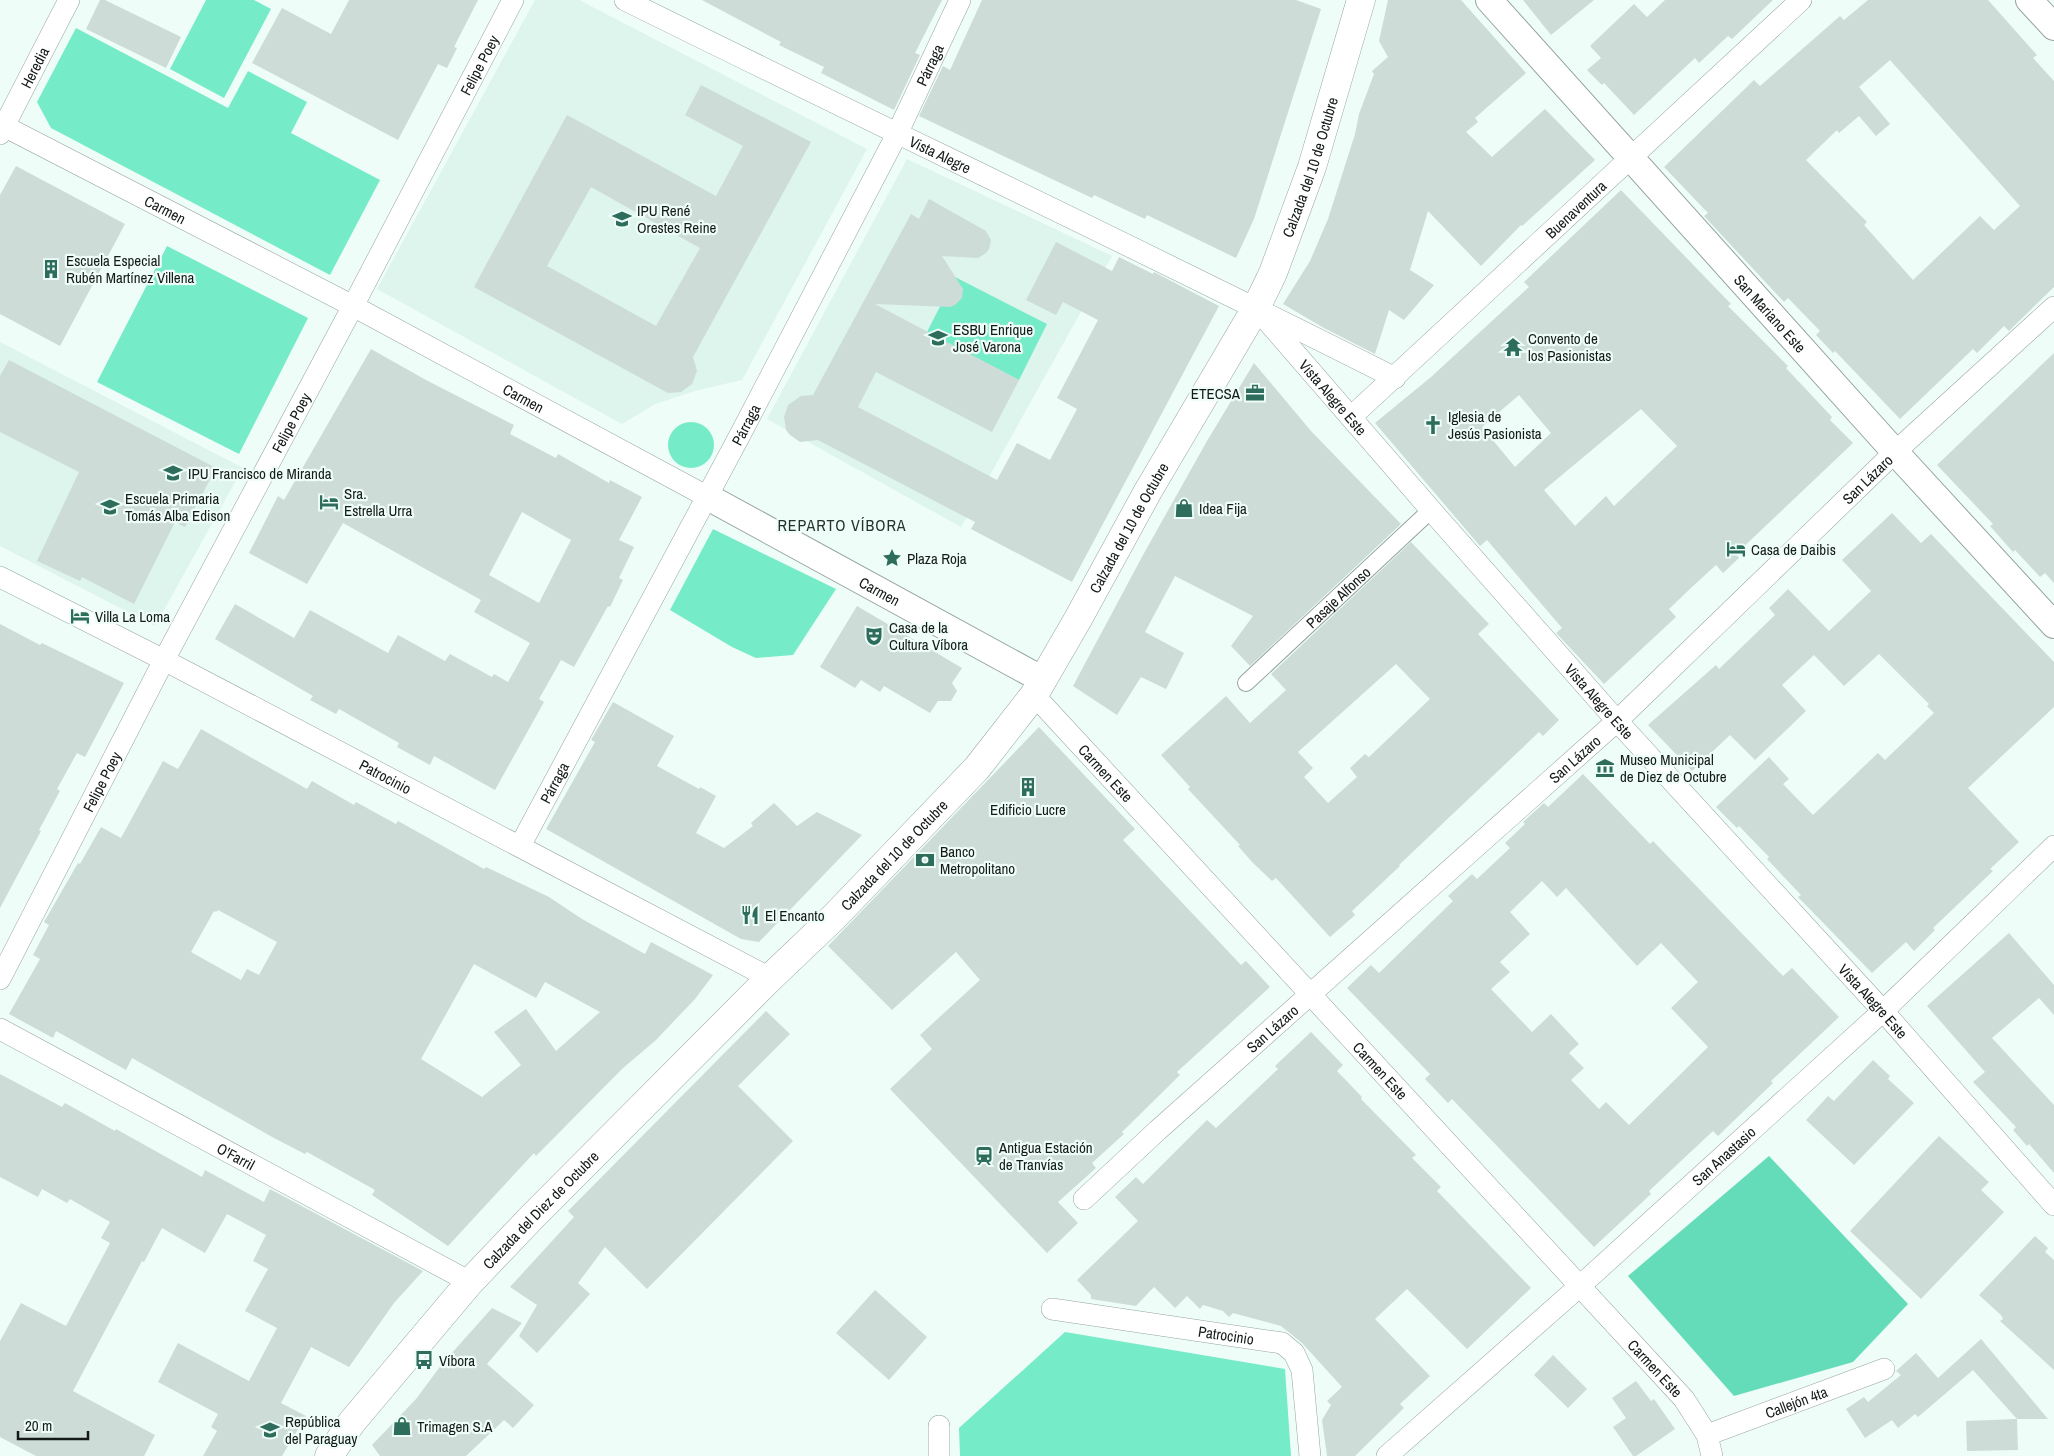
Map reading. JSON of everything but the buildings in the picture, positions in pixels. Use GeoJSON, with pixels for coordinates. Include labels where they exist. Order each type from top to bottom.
{"type":"FeatureCollection","features":[{"type":"Feature","properties":{"kind":"main road","name":"Calzada del 10 de Octubre"},"geometry":{"type":"LineString","coordinates":[[770,978],[861,890],[977,768],[1038,687],[1148,491],[1256,308],[1272,273],[1312,167],[1362,0]]}},
{"type":"Feature","properties":{"kind":"main road","name":"Calzada del Diez de Octubre"},"geometry":{"type":"LineString","coordinates":[[329,1456],[352,1422],[470,1282],[532,1217],[770,978]]}},
{"type":"Feature","properties":{"kind":"street","name":"Heredia"},"geometry":{"type":"LineString","coordinates":[[1,128],[69,0]]}},
{"type":"Feature","properties":{"kind":"street","name":"Felipe Poey"},"geometry":{"type":"LineString","coordinates":[[0,979],[164,660],[353,306],[513,0]]}},
{"type":"Feature","properties":{"kind":"street","name":"Vista Alegre"},"geometry":{"type":"LineString","coordinates":[[625,0],[1256,308]]}},
{"type":"Feature","properties":{"kind":"street","name":"Párraga"},"geometry":{"type":"LineString","coordinates":[[520,846],[897,134],[960,0]]}},
{"type":"Feature","properties":{"kind":"street","name":"San Mariano Este"},"geometry":{"type":"LineString","coordinates":[[1489,0],[1894,452],[2054,625]]}},
{"type":"Feature","properties":{"kind":"street","name":"Buenaventura"},"geometry":{"type":"LineString","coordinates":[[1351,418],[1801,0]]}},
{"type":"Feature","properties":{"kind":"street"},"geometry":{"type":"LineString","coordinates":[[2029,0],[2054,27]]}},
{"type":"Feature","properties":{"kind":"street","name":"Carmen"},"geometry":{"type":"LineString","coordinates":[[1,128],[353,306],[706,496],[1038,687]]}},
{"type":"Feature","properties":{"kind":"street","name":"San Lázaro"},"geometry":{"type":"LineString","coordinates":[[1084,1199],[1158,1130],[1617,721],[1894,452],[2054,307]]}},
{"type":"Feature","properties":{"kind":"street","name":"Vista Alegre Este"},"geometry":{"type":"LineString","coordinates":[[1256,308],[1395,378]]}},
{"type":"Feature","properties":{"kind":"street","name":"Vista Alegre Este"},"geometry":{"type":"LineString","coordinates":[[1256,308],[1617,721],[1883,1011],[2054,1205]]}},
{"type":"Feature","properties":{"kind":"street","name":"Pasaje Alfonso"},"geometry":{"type":"LineString","coordinates":[[1246,683],[1431,510]]}},
{"type":"Feature","properties":{"kind":"street","name":"Patrocinio"},"geometry":{"type":"LineString","coordinates":[[0,577],[164,660],[770,978]]}},
{"type":"Feature","properties":{"kind":"street","name":"Carmen Este"},"geometry":{"type":"LineString","coordinates":[[1038,687],[1311,995],[1581,1285],[1684,1399],[1707,1434],[1712,1456]]}},
{"type":"Feature","properties":{"kind":"street","name":"San Anastasio"},"geometry":{"type":"LineString","coordinates":[[1387,1456],[1581,1285],[1883,1011],[2054,846]]}},
{"type":"Feature","properties":{"kind":"street","name":"O'Farril"},"geometry":{"type":"LineString","coordinates":[[0,1029],[470,1282]]}},
{"type":"Feature","properties":{"kind":"street","name":"Patrocinio"},"geometry":{"type":"LineString","coordinates":[[1052,1310],[1282,1343],[1294,1353],[1302,1370],[1310,1456]]}},
{"type":"Feature","properties":{"kind":"street","name":"Callejón 4ta"},"geometry":{"type":"LineString","coordinates":[[1707,1434],[1884,1369]]}},
{"type":"Feature","properties":{"kind":"street"},"geometry":{"type":"LineString","coordinates":[[938,1456],[939,1426]]}},
{"type":"Feature","properties":{"kind":"shaded area","name":"IPU René Orestes Reine"},"geometry":{"type":"Polygon","coordinates":[[[535,0],[579,0],[867,149],[742,380],[698,390],[655,404],[622,424],[377,289],[535,0]]]}},
{"type":"Feature","properties":{"kind":"shaded area","name":"ESBU Enrique José Varona"},"geometry":{"type":"Polygon","coordinates":[[[907,159],[1112,256],[961,527],[767,419],[907,159]]]}},
{"type":"Feature","properties":{"kind":"shaded area","name":"Escuela Primaria Tomás Alba Edison"},"geometry":{"type":"Polygon","coordinates":[[[0,342],[243,468],[155,626],[0,546],[0,342]]]}},
{"type":"Feature","properties":{"kind":"green space"},"geometry":{"type":"Polygon","coordinates":[[[206,0],[254,0],[271,9],[224,98],[170,69],[206,0]]]}},
{"type":"Feature","properties":{"kind":"green space"},"geometry":{"type":"Polygon","coordinates":[[[76,28],[228,108],[248,71],[307,102],[291,133],[380,180],[330,275],[51,128],[37,102],[76,28]]]}},
{"type":"Feature","properties":{"kind":"green space"},"geometry":{"type":"Polygon","coordinates":[[[167,246],[308,318],[239,454],[97,382],[167,246]]]}},
{"type":"Feature","properties":{"kind":"green space"},"geometry":{"type":"Polygon","coordinates":[[[955,277],[1047,324],[1019,380],[927,332],[955,277]]]}},
{"type":"Feature","properties":{"kind":"green space"},"geometry":{"type":"Polygon","coordinates":[[[696,422],[708,428],[713,436],[713,454],[708,462],[700,467],[686,468],[674,462],[669,454],[668,440],[674,428],[682,423],[696,422]]]}},
{"type":"Feature","properties":{"kind":"green space"},"geometry":{"type":"Polygon","coordinates":[[[713,529],[836,589],[793,655],[756,658],[732,647],[670,610],[713,529]]]}},
{"type":"Feature","properties":{"kind":"green space"},"geometry":{"type":"Polygon","coordinates":[[[1769,1156],[1908,1304],[1853,1362],[1734,1396],[1628,1276],[1769,1156]]]}},
{"type":"Feature","properties":{"kind":"green space"},"geometry":{"type":"Polygon","coordinates":[[[1065,1332],[1285,1369],[1291,1456],[960,1456],[959,1428],[1065,1332]]]}},
{"type":"Feature","properties":{"kind":"place","name":"IPU René Orestes Reine"},"geometry":{"type":"Point","coordinates":[622,219]}},
{"type":"Feature","properties":{"kind":"place","name":"Escuela Especial Rubén Martínez Villena"},"geometry":{"type":"Point","coordinates":[51,269]}},
{"type":"Feature","properties":{"kind":"place","name":"ESBU Enrique José Varona"},"geometry":{"type":"Point","coordinates":[938,338]}},
{"type":"Feature","properties":{"kind":"place","name":"Convento de los Pasionistas"},"geometry":{"type":"Point","coordinates":[1513,347]}},
{"type":"Feature","properties":{"kind":"place","name":"ETECSA"},"geometry":{"type":"Point","coordinates":[1255,393]}},
{"type":"Feature","properties":{"kind":"place","name":"Iglesia de Jesús Pasionista"},"geometry":{"type":"Point","coordinates":[1433,425]}},
{"type":"Feature","properties":{"kind":"place","name":"IPU Francisco de Miranda"},"geometry":{"type":"Point","coordinates":[173,473]}},
{"type":"Feature","properties":{"kind":"place","name":"Sra. Estrella Urra"},"geometry":{"type":"Point","coordinates":[329,502]}},
{"type":"Feature","properties":{"kind":"place","name":"Escuela Primaria Tomás Alba Edison"},"geometry":{"type":"Point","coordinates":[110,507]}},
{"type":"Feature","properties":{"kind":"place","name":"Idea Fija"},"geometry":{"type":"Point","coordinates":[1184,508]}},
{"type":"Feature","properties":{"kind":"place","name":"Casa de Daibis"},"geometry":{"type":"Point","coordinates":[1736,549]}},
{"type":"Feature","properties":{"kind":"place","name":"Plaza Roja"},"geometry":{"type":"Point","coordinates":[892,558]}},
{"type":"Feature","properties":{"kind":"place","name":"Villa La Loma"},"geometry":{"type":"Point","coordinates":[80,616]}},
{"type":"Feature","properties":{"kind":"place","name":"Casa de la Cultura Víbora"},"geometry":{"type":"Point","coordinates":[874,636]}},
{"type":"Feature","properties":{"kind":"place","name":"Museo Municipal de Diez de Octubre"},"geometry":{"type":"Point","coordinates":[1605,768]}},
{"type":"Feature","properties":{"kind":"place","name":"Edificio Lucre"},"geometry":{"type":"Point","coordinates":[1028,787]}},
{"type":"Feature","properties":{"kind":"place","name":"Banco Metropolitano"},"geometry":{"type":"Point","coordinates":[925,860]}},
{"type":"Feature","properties":{"kind":"place","name":"El Encanto"},"geometry":{"type":"Point","coordinates":[750,915]}},
{"type":"Feature","properties":{"kind":"place","name":"Antigua Estación de Tranvías"},"geometry":{"type":"Point","coordinates":[984,1156]}},
{"type":"Feature","properties":{"kind":"place","name":"Víbora"},"geometry":{"type":"Point","coordinates":[424,1360]}},
{"type":"Feature","properties":{"kind":"place","name":"Trimagen S.A"},"geometry":{"type":"Point","coordinates":[402,1426]}},
{"type":"Feature","properties":{"kind":"place","name":"República del Paraguay"},"geometry":{"type":"Point","coordinates":[270,1430]}},
{"type":"Feature","properties":{"kind":"district","name":"REPARTO VÍBORA"},"geometry":{"type":"Point","coordinates":[842,525]}}]}
